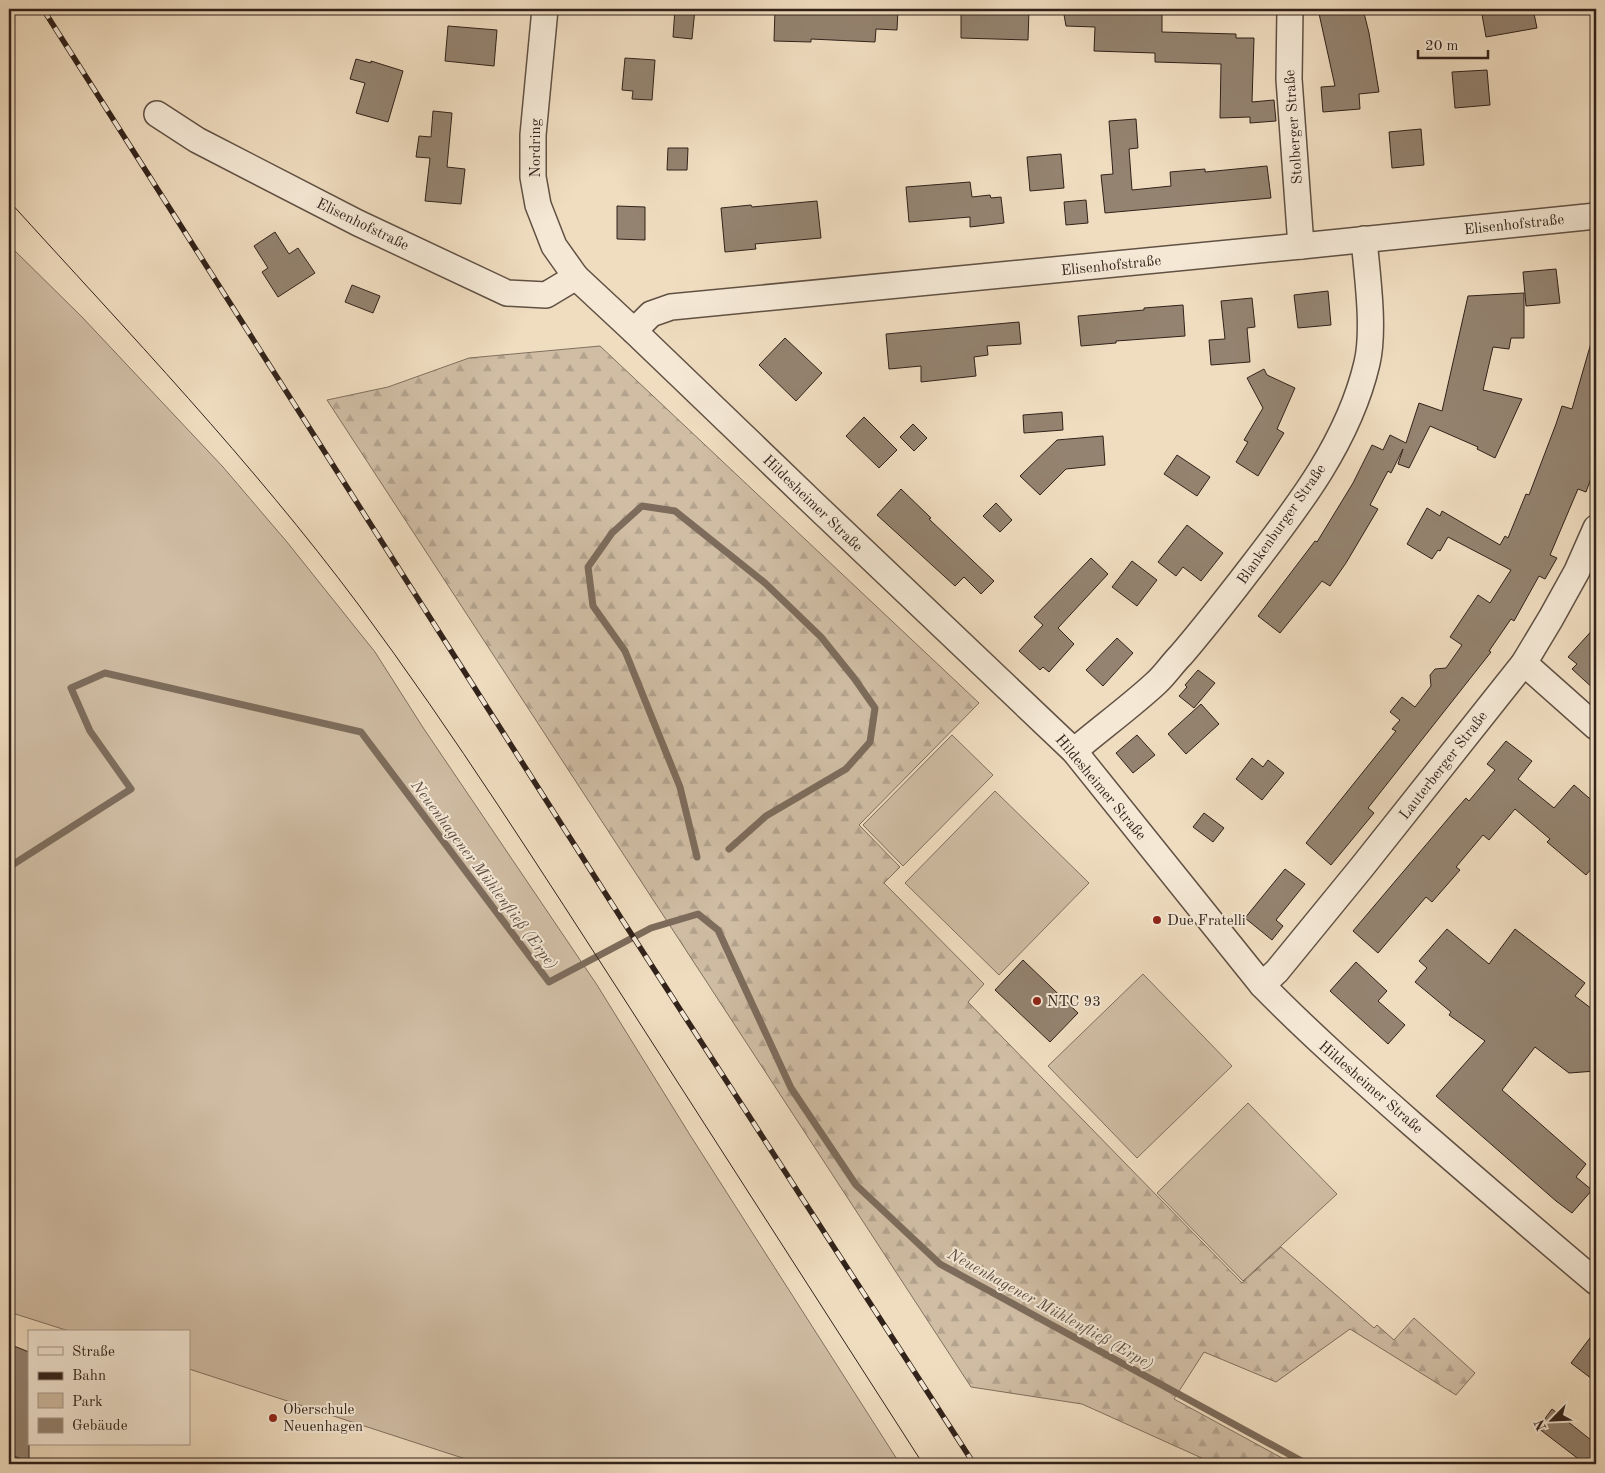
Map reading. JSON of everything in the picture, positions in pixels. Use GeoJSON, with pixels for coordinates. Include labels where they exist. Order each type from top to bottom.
{"type":"FeatureCollection","features":[{"type":"Feature","properties":{"kind":"street","name":"Nordring"},"geometry":{"type":"LineString","coordinates":[[541,9],[533,135],[533,177],[538,205],[550,237],[554,246],[576,277]]}},
{"type":"Feature","properties":{"kind":"street","name":"Stolberger Straße"},"geometry":{"type":"LineString","coordinates":[[1290,9],[1289,79],[1301,246]]}},
{"type":"Feature","properties":{"kind":"street","name":"Elisenhofstraße"},"geometry":{"type":"LineString","coordinates":[[157,114],[197,140],[358,223],[507,293],[546,296],[576,277]]}},
{"type":"Feature","properties":{"kind":"street","name":"Elisenhofstraße"},"geometry":{"type":"LineString","coordinates":[[634,331],[651,314],[671,306],[1596,216]]}},
{"type":"Feature","properties":{"kind":"street","name":"Blankenburger Straße"},"geometry":{"type":"LineString","coordinates":[[1074,751],[1157,682],[1216,613],[1282,528],[1321,469],[1347,423],[1368,361],[1370,330],[1364,239]]}},
{"type":"Feature","properties":{"kind":"street","name":"Hildesheimer Straße"},"geometry":{"type":"LineString","coordinates":[[576,277],[1074,751],[1262,985],[1329,1051],[1596,1282]]}},
{"type":"Feature","properties":{"kind":"street","name":"Lauterberger Straße"},"geometry":{"type":"LineString","coordinates":[[1262,985],[1277,971],[1362,867],[1524,663],[1577,571],[1596,528]]}},
{"type":"Feature","properties":{"kind":"street"},"geometry":{"type":"LineString","coordinates":[[1524,663],[1596,727]]}},
{"type":"Feature","properties":{"kind":"green space"},"geometry":{"type":"Polygon","coordinates":[[[9,245],[82,317],[223,467],[287,542],[375,652],[422,726],[597,985],[690,1135],[900,1464],[478,1464],[190,1369],[190,1330],[66,1330],[9,1312],[9,245]]]}},
{"type":"Feature","properties":{"kind":"green space"},"geometry":{"type":"Polygon","coordinates":[[[600,346],[979,703],[859,825],[900,867],[884,883],[984,984],[968,1002],[1242,1283],[1281,1247],[1374,1328],[1377,1325],[1394,1340],[1414,1318],[1475,1373],[1456,1395],[1350,1329],[1276,1382],[1204,1352],[1174,1399],[1293,1464],[1215,1464],[1082,1404],[971,1387],[327,400],[388,387],[469,358],[600,346]]]}},
{"type":"Feature","properties":{"kind":"green space"},"geometry":{"type":"Polygon","coordinates":[[[952,735],[993,775],[903,866],[863,825],[952,735]]]}},
{"type":"Feature","properties":{"kind":"green space"},"geometry":{"type":"Polygon","coordinates":[[[995,791],[1089,883],[999,975],[905,883],[995,791]]]}},
{"type":"Feature","properties":{"kind":"green space"},"geometry":{"type":"Polygon","coordinates":[[[1143,974],[1232,1066],[1137,1158],[1048,1066],[1143,974]]]}},
{"type":"Feature","properties":{"kind":"green space"},"geometry":{"type":"Polygon","coordinates":[[[1248,1103],[1337,1194],[1243,1281],[1157,1193],[1248,1103]]]}},
{"type":"Feature","properties":{"kind":"building"},"geometry":{"type":"Polygon","coordinates":[[[675,9],[695,9],[692,39],[673,37],[675,9]]]}},
{"type":"Feature","properties":{"kind":"building"},"geometry":{"type":"Polygon","coordinates":[[[775,9],[898,9],[897,30],[876,29],[875,42],[811,39],[811,42],[774,41],[775,9]]]}},
{"type":"Feature","properties":{"kind":"building"},"geometry":{"type":"Polygon","coordinates":[[[961,9],[1029,9],[1028,40],[961,38],[961,9]]]}},
{"type":"Feature","properties":{"kind":"building"},"geometry":{"type":"Polygon","coordinates":[[[1063,9],[1162,9],[1162,32],[1236,34],[1236,38],[1254,38],[1252,102],[1274,100],[1276,121],[1250,123],[1250,117],[1220,118],[1221,64],[1155,62],[1155,53],[1094,51],[1095,27],[1066,26],[1063,9]]]}},
{"type":"Feature","properties":{"kind":"building"},"geometry":{"type":"Polygon","coordinates":[[[1318,9],[1363,9],[1379,92],[1359,94],[1360,109],[1323,112],[1321,87],[1335,86],[1318,9]]]}},
{"type":"Feature","properties":{"kind":"building"},"geometry":{"type":"Polygon","coordinates":[[[1481,9],[1533,9],[1537,28],[1486,37],[1481,9]]]}},
{"type":"Feature","properties":{"kind":"building"},"geometry":{"type":"Polygon","coordinates":[[[448,26],[497,30],[494,66],[445,61],[448,26]]]}},
{"type":"Feature","properties":{"kind":"building"},"geometry":{"type":"Polygon","coordinates":[[[625,58],[655,60],[652,100],[632,99],[633,91],[622,90],[625,58]]]}},
{"type":"Feature","properties":{"kind":"building"},"geometry":{"type":"Polygon","coordinates":[[[356,59],[371,63],[371,61],[403,71],[388,122],[356,113],[365,83],[350,79],[356,59]]]}},
{"type":"Feature","properties":{"kind":"building"},"geometry":{"type":"Polygon","coordinates":[[[1487,70],[1490,105],[1455,108],[1452,72],[1487,70]]]}},
{"type":"Feature","properties":{"kind":"building"},"geometry":{"type":"Polygon","coordinates":[[[433,111],[452,113],[447,167],[465,169],[461,204],[425,201],[430,158],[416,157],[419,136],[431,137],[433,111]]]}},
{"type":"Feature","properties":{"kind":"building"},"geometry":{"type":"Polygon","coordinates":[[[1136,119],[1138,148],[1129,149],[1132,190],[1171,186],[1170,172],[1205,169],[1205,172],[1267,166],[1271,198],[1105,213],[1101,175],[1113,174],[1109,121],[1136,119]]]}},
{"type":"Feature","properties":{"kind":"building"},"geometry":{"type":"Polygon","coordinates":[[[1421,129],[1424,165],[1392,168],[1389,132],[1421,129]]]}},
{"type":"Feature","properties":{"kind":"building"},"geometry":{"type":"Polygon","coordinates":[[[668,148],[688,148],[687,170],[667,170],[668,148]]]}},
{"type":"Feature","properties":{"kind":"building"},"geometry":{"type":"Polygon","coordinates":[[[1061,154],[1064,188],[1030,191],[1027,157],[1061,154]]]}},
{"type":"Feature","properties":{"kind":"building"},"geometry":{"type":"Polygon","coordinates":[[[970,182],[972,197],[990,195],[991,198],[1001,197],[1004,223],[970,227],[970,217],[909,222],[906,187],[970,182]]]}},
{"type":"Feature","properties":{"kind":"building"},"geometry":{"type":"Polygon","coordinates":[[[1086,200],[1088,223],[1066,225],[1064,202],[1086,200]]]}},
{"type":"Feature","properties":{"kind":"building"},"geometry":{"type":"Polygon","coordinates":[[[817,201],[821,238],[755,244],[756,249],[725,252],[721,208],[817,201]]]}},
{"type":"Feature","properties":{"kind":"building"},"geometry":{"type":"Polygon","coordinates":[[[617,206],[645,207],[645,240],[617,239],[617,206]]]}},
{"type":"Feature","properties":{"kind":"building"},"geometry":{"type":"Polygon","coordinates":[[[275,232],[289,254],[298,248],[315,273],[278,297],[262,272],[268,268],[254,246],[275,232]]]}},
{"type":"Feature","properties":{"kind":"building"},"geometry":{"type":"Polygon","coordinates":[[[1556,269],[1560,303],[1526,306],[1523,272],[1556,269]]]}},
{"type":"Feature","properties":{"kind":"building"},"geometry":{"type":"Polygon","coordinates":[[[352,285],[380,296],[373,313],[345,302],[352,285]]]}},
{"type":"Feature","properties":{"kind":"building"},"geometry":{"type":"Polygon","coordinates":[[[1328,291],[1331,325],[1298,328],[1294,295],[1328,291]]]}},
{"type":"Feature","properties":{"kind":"building"},"geometry":{"type":"Polygon","coordinates":[[[1524,293],[1524,338],[1511,338],[1509,349],[1493,347],[1483,390],[1522,399],[1495,458],[1477,449],[1478,447],[1430,426],[1409,468],[1398,464],[1403,449],[1391,473],[1388,471],[1370,505],[1378,509],[1330,586],[1322,581],[1280,633],[1258,616],[1315,541],[1317,542],[1353,483],[1372,445],[1383,450],[1390,435],[1406,443],[1419,403],[1442,411],[1468,296],[1524,293]]]}},
{"type":"Feature","properties":{"kind":"building"},"geometry":{"type":"Polygon","coordinates":[[[1252,298],[1255,327],[1247,328],[1250,362],[1211,365],[1209,340],[1225,339],[1221,301],[1252,298]]]}},
{"type":"Feature","properties":{"kind":"building"},"geometry":{"type":"Polygon","coordinates":[[[1183,305],[1185,336],[1116,341],[1116,343],[1081,346],[1078,316],[1183,305]]]}},
{"type":"Feature","properties":{"kind":"building"},"geometry":{"type":"Polygon","coordinates":[[[1019,322],[1021,344],[987,346],[988,355],[974,357],[976,376],[921,382],[921,366],[889,369],[886,334],[1019,322]]]}},
{"type":"Feature","properties":{"kind":"building"},"geometry":{"type":"Polygon","coordinates":[[[785,338],[822,373],[796,401],[759,365],[785,338]]]}},
{"type":"Feature","properties":{"kind":"building"},"geometry":{"type":"Polygon","coordinates":[[[1591,343],[1596,343],[1596,465],[1586,492],[1578,489],[1550,555],[1557,558],[1545,579],[1539,576],[1514,621],[1511,619],[1489,651],[1491,652],[1368,808],[1374,813],[1331,865],[1306,843],[1396,731],[1392,729],[1400,720],[1390,712],[1402,697],[1415,707],[1431,686],[1430,675],[1435,669],[1446,668],[1462,645],[1450,637],[1478,595],[1490,603],[1511,570],[1448,537],[1440,551],[1438,550],[1432,559],[1407,544],[1427,508],[1440,516],[1442,511],[1500,545],[1505,536],[1508,538],[1526,494],[1529,495],[1562,406],[1572,409],[1591,343]]]}},
{"type":"Feature","properties":{"kind":"building"},"geometry":{"type":"Polygon","coordinates":[[[1264,369],[1267,375],[1295,388],[1277,429],[1284,433],[1258,476],[1236,462],[1248,442],[1244,440],[1263,408],[1247,378],[1264,369]]]}},
{"type":"Feature","properties":{"kind":"building"},"geometry":{"type":"Polygon","coordinates":[[[1062,412],[1063,430],[1024,433],[1023,415],[1062,412]]]}},
{"type":"Feature","properties":{"kind":"building"},"geometry":{"type":"Polygon","coordinates":[[[864,417],[897,450],[879,468],[846,436],[864,417]]]}},
{"type":"Feature","properties":{"kind":"building"},"geometry":{"type":"Polygon","coordinates":[[[913,424],[927,438],[914,451],[900,437],[913,424]]]}},
{"type":"Feature","properties":{"kind":"building"},"geometry":{"type":"Polygon","coordinates":[[[1103,436],[1105,465],[1066,469],[1040,495],[1020,476],[1057,440],[1103,436]]]}},
{"type":"Feature","properties":{"kind":"building"},"geometry":{"type":"Polygon","coordinates":[[[1177,455],[1210,477],[1197,496],[1164,474],[1177,455]]]}},
{"type":"Feature","properties":{"kind":"building"},"geometry":{"type":"Polygon","coordinates":[[[901,489],[931,518],[929,519],[994,581],[981,594],[964,577],[955,586],[877,515],[901,489]]]}},
{"type":"Feature","properties":{"kind":"building"},"geometry":{"type":"Polygon","coordinates":[[[996,503],[1012,520],[1000,532],[983,516],[996,503]]]}},
{"type":"Feature","properties":{"kind":"building"},"geometry":{"type":"Polygon","coordinates":[[[1187,525],[1223,553],[1201,581],[1183,567],[1176,576],[1158,562],[1187,525]]]}},
{"type":"Feature","properties":{"kind":"building"},"geometry":{"type":"Polygon","coordinates":[[[1091,558],[1108,574],[1058,628],[1074,644],[1049,672],[1043,667],[1040,670],[1019,651],[1043,625],[1034,617],[1091,558]]]}},
{"type":"Feature","properties":{"kind":"building"},"geometry":{"type":"Polygon","coordinates":[[[1132,561],[1157,580],[1137,606],[1112,587],[1132,561]]]}},
{"type":"Feature","properties":{"kind":"building"},"geometry":{"type":"Polygon","coordinates":[[[1596,626],[1596,691],[1572,669],[1577,664],[1568,657],[1596,626]]]}},
{"type":"Feature","properties":{"kind":"building"},"geometry":{"type":"Polygon","coordinates":[[[1117,638],[1133,653],[1103,686],[1086,670],[1117,638]]]}},
{"type":"Feature","properties":{"kind":"building"},"geometry":{"type":"Polygon","coordinates":[[[1198,670],[1215,683],[1194,708],[1179,696],[1187,687],[1185,685],[1198,670]]]}},
{"type":"Feature","properties":{"kind":"building"},"geometry":{"type":"Polygon","coordinates":[[[1201,704],[1219,724],[1186,754],[1168,734],[1201,704]]]}},
{"type":"Feature","properties":{"kind":"building"},"geometry":{"type":"Polygon","coordinates":[[[1137,735],[1155,755],[1133,773],[1116,753],[1137,735]]]}},
{"type":"Feature","properties":{"kind":"building"},"geometry":{"type":"Polygon","coordinates":[[[1506,741],[1532,761],[1518,779],[1554,808],[1574,785],[1596,804],[1596,863],[1586,875],[1547,842],[1550,839],[1515,809],[1489,840],[1483,835],[1456,867],[1460,870],[1432,902],[1426,897],[1378,953],[1353,931],[1458,807],[1466,798],[1469,801],[1495,770],[1487,764],[1506,741]]]}},
{"type":"Feature","properties":{"kind":"building"},"geometry":{"type":"Polygon","coordinates":[[[1252,758],[1263,767],[1268,760],[1284,773],[1262,800],[1236,779],[1252,758]]]}},
{"type":"Feature","properties":{"kind":"building"},"geometry":{"type":"Polygon","coordinates":[[[1204,813],[1224,828],[1213,842],[1193,827],[1204,813]]]}},
{"type":"Feature","properties":{"kind":"building"},"geometry":{"type":"Polygon","coordinates":[[[1285,869],[1305,884],[1276,920],[1283,926],[1272,940],[1245,918],[1285,869]]]}},
{"type":"Feature","properties":{"kind":"building"},"geometry":{"type":"Polygon","coordinates":[[[1447,929],[1489,964],[1515,929],[1585,983],[1575,996],[1596,1012],[1596,1071],[1569,1073],[1535,1047],[1502,1090],[1586,1164],[1576,1177],[1592,1190],[1572,1213],[1436,1096],[1485,1041],[1449,1015],[1451,1012],[1415,982],[1427,968],[1419,961],[1447,929]]]}},
{"type":"Feature","properties":{"kind":"building","name":"NTC 93"},"geometry":{"type":"Polygon","coordinates":[[[1023,960],[1078,1013],[1050,1042],[995,990],[1023,960]]]}},
{"type":"Feature","properties":{"kind":"building"},"geometry":{"type":"Polygon","coordinates":[[[1356,962],[1387,991],[1378,1001],[1405,1025],[1388,1044],[1330,991],[1356,962]]]}},
{"type":"Feature","properties":{"kind":"building"},"geometry":{"type":"Polygon","coordinates":[[[1596,1330],[1596,1382],[1571,1363],[1596,1330]]]}},
{"type":"Feature","properties":{"kind":"building"},"geometry":{"type":"Polygon","coordinates":[[[9,1344],[28,1352],[29,1462],[9,1454],[9,1344]]]}},
{"type":"Feature","properties":{"kind":"building"},"geometry":{"type":"Polygon","coordinates":[[[1552,1409],[1596,1444],[1596,1464],[1585,1464],[1538,1428],[1552,1409]]]}},
{"type":"Feature","properties":{"kind":"waterway"},"geometry":{"type":"LineString","coordinates":[[697,857],[680,787],[625,651],[593,606],[588,567],[612,533],[642,506],[675,511],[765,583],[821,637],[875,708],[870,742],[846,769],[766,816],[729,849]]}},
{"type":"Feature","properties":{"kind":"waterway","name":"Neuenhagener Mühlenfließ (Erpe)"},"geometry":{"type":"LineString","coordinates":[[9,867],[131,789],[90,731],[71,688],[105,673],[361,732],[549,982],[651,928],[698,914],[718,930],[791,1088],[856,1185],[940,1264],[1307,1464]]}},
{"type":"Feature","properties":{"kind":"tram line"},"geometry":{"type":"LineString","coordinates":[[9,201],[232,449],[317,551],[394,653],[531,855],[923,1464]]}},
{"type":"Feature","properties":{"kind":"railway"},"geometry":{"type":"LineString","coordinates":[[43,9],[621,918],[974,1464]]}},
{"type":"Feature","properties":{"kind":"place","name":"Due Fratelli"},"geometry":{"type":"Point","coordinates":[1157,920]}},
{"type":"Feature","properties":{"kind":"place","name":"NTC 93"},"geometry":{"type":"Point","coordinates":[1037,1001]}},
{"type":"Feature","properties":{"kind":"place","name":"Oberschule Neuenhagen"},"geometry":{"type":"Point","coordinates":[273,1418]}}]}
